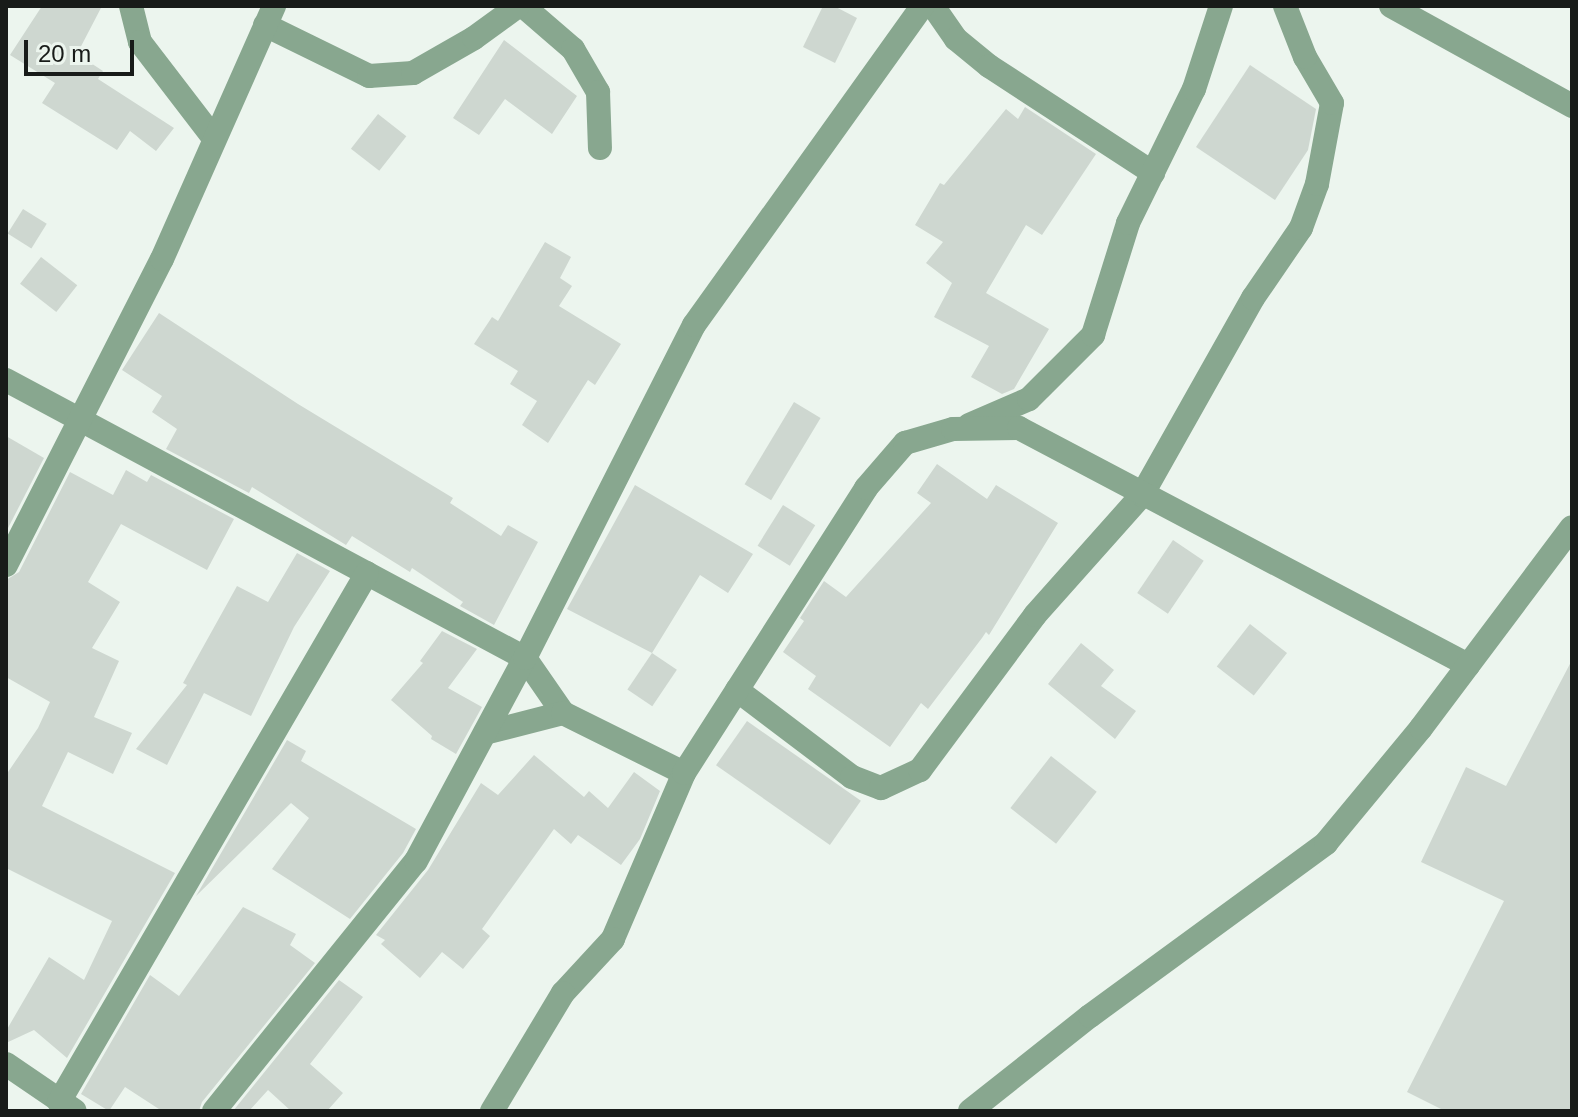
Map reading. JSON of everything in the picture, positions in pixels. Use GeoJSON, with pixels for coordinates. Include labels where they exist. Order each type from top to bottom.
{"type":"FeatureCollection","features":[{"type":"Feature","properties":{"kind":"street"},"geometry":{"type":"LineString","coordinates":[[131,6],[140,42],[213,137]]}},
{"type":"Feature","properties":{"kind":"street"},"geometry":{"type":"LineString","coordinates":[[6,565],[162,259],[269,15],[369,76],[413,73],[474,38],[520,6],[573,49],[598,92],[600,148]]}},
{"type":"Feature","properties":{"kind":"street"},"geometry":{"type":"LineString","coordinates":[[214,1111],[416,861],[525,658],[694,325],[922,6]]}},
{"type":"Feature","properties":{"kind":"street"},"geometry":{"type":"LineString","coordinates":[[933,6],[956,39],[989,66],[1153,173]]}},
{"type":"Feature","properties":{"kind":"street"},"geometry":{"type":"LineString","coordinates":[[492,1111],[563,993],[613,939],[684,773],[866,488],[905,443],[962,429],[1029,399],[1093,335],[1128,223],[1194,89],[1221,6]]}},
{"type":"Feature","properties":{"kind":"street"},"geometry":{"type":"LineString","coordinates":[[737,690],[852,777],[881,788],[920,770],[1035,615],[1142,495],[1253,298],[1301,228],[1317,184],[1332,103],[1305,57],[1285,6]]}},
{"type":"Feature","properties":{"kind":"street"},"geometry":{"type":"LineString","coordinates":[[1391,6],[1572,106]]}},
{"type":"Feature","properties":{"kind":"street"},"geometry":{"type":"LineString","coordinates":[[6,380],[525,658],[563,713],[684,773]]}},
{"type":"Feature","properties":{"kind":"street"},"geometry":{"type":"LineString","coordinates":[[962,429],[1019,428],[1468,665]]}},
{"type":"Feature","properties":{"kind":"street"},"geometry":{"type":"LineString","coordinates":[[970,1111],[1090,1016],[1326,843],[1468,665],[1572,527]]}},
{"type":"Feature","properties":{"kind":"street"},"geometry":{"type":"LineString","coordinates":[[6,1064],[67,1106],[367,573]]}},
{"type":"Feature","properties":{"kind":"street"},"geometry":{"type":"LineString","coordinates":[[485,733],[563,713]]}},
{"type":"Feature","properties":{"kind":"building"},"geometry":{"type":"Polygon","coordinates":[[[42,6],[102,6],[77,54],[103,71],[98,79],[174,128],[156,151],[130,131],[117,150],[42,103],[55,83],[10,55],[42,6]]]}},
{"type":"Feature","properties":{"kind":"building"},"geometry":{"type":"Polygon","coordinates":[[[823,6],[834,6],[857,18],[835,63],[803,47],[823,6]]]}},
{"type":"Feature","properties":{"kind":"building"},"geometry":{"type":"Polygon","coordinates":[[[504,40],[577,96],[552,134],[505,99],[479,135],[453,118],[504,40]]]}},
{"type":"Feature","properties":{"kind":"building"},"geometry":{"type":"Polygon","coordinates":[[[1250,65],[1316,109],[1308,150],[1275,200],[1196,147],[1250,65]]]}},
{"type":"Feature","properties":{"kind":"building"},"geometry":{"type":"Polygon","coordinates":[[[1025,107],[1096,154],[1042,235],[1026,225],[986,293],[1049,329],[1014,389],[1002,394],[971,377],[989,346],[934,317],[952,283],[926,263],[943,242],[915,225],[940,183],[944,185],[1006,109],[1018,119],[1025,107]]]}},
{"type":"Feature","properties":{"kind":"building"},"geometry":{"type":"Polygon","coordinates":[[[378,114],[406,136],[379,171],[351,149],[378,114]]]}},
{"type":"Feature","properties":{"kind":"building"},"geometry":{"type":"Polygon","coordinates":[[[23,209],[47,224],[31,248],[8,234],[23,209]]]}},
{"type":"Feature","properties":{"kind":"building"},"geometry":{"type":"Polygon","coordinates":[[[545,242],[571,257],[560,278],[572,286],[559,306],[621,344],[595,385],[588,380],[548,443],[522,425],[537,401],[510,384],[518,371],[474,344],[492,317],[498,321],[545,242]]]}},
{"type":"Feature","properties":{"kind":"building"},"geometry":{"type":"Polygon","coordinates":[[[41,257],[77,285],[56,312],[20,284],[41,257]]]}},
{"type":"Feature","properties":{"kind":"building"},"geometry":{"type":"Polygon","coordinates":[[[159,313],[298,404],[453,498],[450,503],[501,536],[508,525],[538,542],[494,625],[460,606],[463,602],[412,568],[410,572],[352,536],[346,545],[252,487],[249,493],[166,449],[177,429],[152,412],[162,396],[122,370],[159,313]]]}},
{"type":"Feature","properties":{"kind":"building"},"geometry":{"type":"Polygon","coordinates":[[[794,402],[821,418],[771,500],[745,484],[794,402]]]}},
{"type":"Feature","properties":{"kind":"building"},"geometry":{"type":"Polygon","coordinates":[[[6,436],[44,458],[6,532],[6,436]]]}},
{"type":"Feature","properties":{"kind":"building"},"geometry":{"type":"Polygon","coordinates":[[[937,464],[987,499],[996,485],[1058,523],[989,635],[986,632],[928,709],[921,703],[890,747],[808,689],[816,676],[783,652],[804,621],[800,618],[824,581],[846,597],[931,503],[917,493],[937,464]]]}},
{"type":"Feature","properties":{"kind":"building"},"geometry":{"type":"Polygon","coordinates":[[[126,470],[147,482],[151,475],[234,519],[207,570],[121,524],[88,582],[120,602],[92,648],[119,661],[94,717],[132,733],[113,774],[68,752],[42,806],[175,873],[67,1058],[34,1030],[6,1043],[6,1031],[49,957],[84,980],[112,921],[6,868],[6,775],[38,728],[50,702],[6,677],[6,580],[19,572],[70,472],[113,495],[126,470]]]}},
{"type":"Feature","properties":{"kind":"building"},"geometry":{"type":"Polygon","coordinates":[[[635,485],[753,554],[728,593],[700,575],[652,653],[567,609],[635,485]]]}},
{"type":"Feature","properties":{"kind":"building"},"geometry":{"type":"Polygon","coordinates":[[[783,505],[815,525],[790,566],[758,546],[783,505]]]}},
{"type":"Feature","properties":{"kind":"building"},"geometry":{"type":"Polygon","coordinates":[[[1173,540],[1204,561],[1168,614],[1137,593],[1173,540]]]}},
{"type":"Feature","properties":{"kind":"building"},"geometry":{"type":"Polygon","coordinates":[[[297,553],[330,571],[294,627],[251,716],[204,693],[167,765],[136,749],[187,685],[183,683],[237,586],[268,602],[297,553]]]}},
{"type":"Feature","properties":{"kind":"building"},"geometry":{"type":"Polygon","coordinates":[[[1250,624],[1287,653],[1254,695],[1217,667],[1250,624]]]}},
{"type":"Feature","properties":{"kind":"building"},"geometry":{"type":"Polygon","coordinates":[[[442,631],[477,649],[448,688],[482,707],[456,754],[431,739],[432,736],[391,700],[423,663],[420,661],[442,631]]]}},
{"type":"Feature","properties":{"kind":"building"},"geometry":{"type":"Polygon","coordinates":[[[1081,643],[1114,670],[1101,686],[1136,711],[1115,739],[1048,684],[1081,643]]]}},
{"type":"Feature","properties":{"kind":"building"},"geometry":{"type":"Polygon","coordinates":[[[652,653],[677,670],[652,706],[627,689],[652,653]]]}},
{"type":"Feature","properties":{"kind":"building"},"geometry":{"type":"Polygon","coordinates":[[[1572,660],[1572,1111],[1445,1111],[1407,1092],[1504,901],[1421,862],[1466,767],[1506,786],[1572,660]]]}},
{"type":"Feature","properties":{"kind":"building"},"geometry":{"type":"Polygon","coordinates":[[[747,721],[861,801],[830,845],[716,765],[747,721]]]}},
{"type":"Feature","properties":{"kind":"building"},"geometry":{"type":"Polygon","coordinates":[[[287,740],[306,751],[301,761],[416,829],[403,853],[350,919],[272,869],[309,818],[291,803],[196,896],[287,740]]]}},
{"type":"Feature","properties":{"kind":"building"},"geometry":{"type":"Polygon","coordinates":[[[534,755],[584,797],[589,791],[608,808],[634,772],[660,791],[640,839],[621,865],[578,835],[571,844],[554,829],[482,929],[490,936],[463,969],[442,952],[420,978],[381,944],[385,940],[376,935],[428,870],[481,783],[498,795],[534,755]]]}},
{"type":"Feature","properties":{"kind":"building"},"geometry":{"type":"Polygon","coordinates":[[[1051,756],[1097,792],[1056,844],[1010,808],[1051,756]]]}},
{"type":"Feature","properties":{"kind":"building"},"geometry":{"type":"Polygon","coordinates":[[[243,907],[296,934],[290,945],[315,963],[202,1102],[199,1111],[162,1111],[125,1087],[109,1111],[81,1094],[150,975],[179,996],[243,907]]]}},
{"type":"Feature","properties":{"kind":"building"},"geometry":{"type":"Polygon","coordinates":[[[339,980],[363,997],[310,1064],[343,1093],[327,1111],[291,1111],[268,1090],[249,1111],[233,1111],[339,980]]]}}]}
